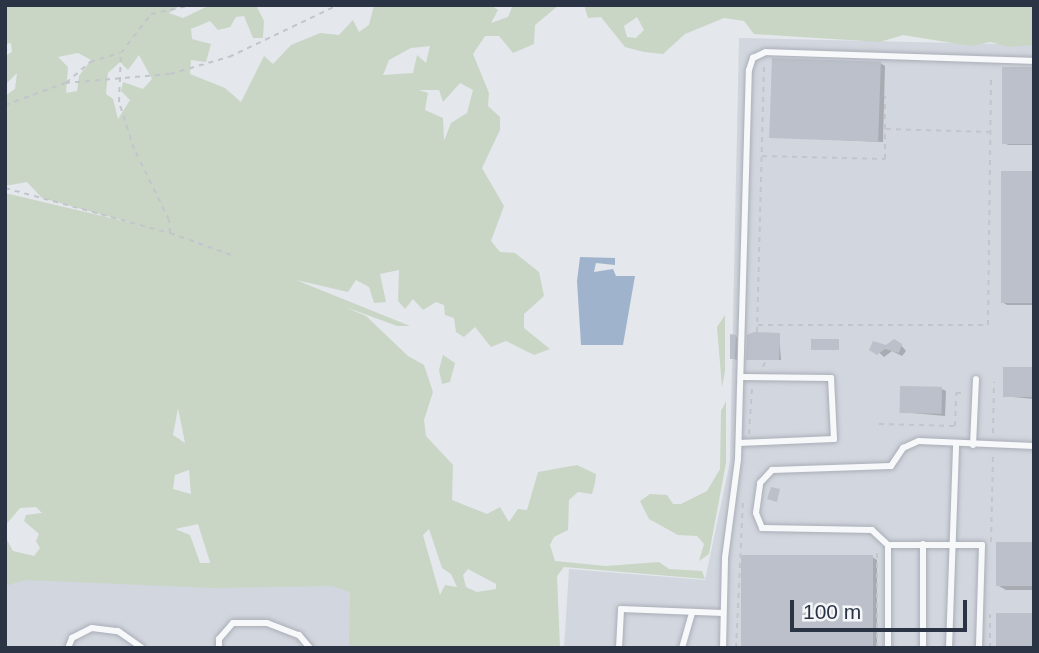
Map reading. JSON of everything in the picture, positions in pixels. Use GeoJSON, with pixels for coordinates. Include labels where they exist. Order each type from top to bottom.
{"type":"FeatureCollection","features":[{"type":"Feature","properties":{"kind":"lane"},"geometry":{"type":"LineString","coordinates":[[723,648],[725,558],[739,443],[749,70],[753,58],[766,52],[1034,61]]}},
{"type":"Feature","properties":{"kind":"lane"},"geometry":{"type":"LineString","coordinates":[[739,443],[834,439],[831,378],[741,377]]}},
{"type":"Feature","properties":{"kind":"lane"},"geometry":{"type":"LineString","coordinates":[[973,445],[975,379]]}},
{"type":"Feature","properties":{"kind":"lane"},"geometry":{"type":"LineString","coordinates":[[979,648],[982,545],[888,545],[872,530],[762,528],[756,513],[760,484],[772,470],[891,466],[903,448],[919,441],[993,447],[1034,446]]}},
{"type":"Feature","properties":{"kind":"lane"},"geometry":{"type":"LineString","coordinates":[[949,648],[956,444]]}},
{"type":"Feature","properties":{"kind":"lane"},"geometry":{"type":"LineString","coordinates":[[923,544],[923,648]]}},
{"type":"Feature","properties":{"kind":"lane"},"geometry":{"type":"LineString","coordinates":[[888,545],[888,648]]}},
{"type":"Feature","properties":{"kind":"lane"},"geometry":{"type":"LineString","coordinates":[[619,648],[621,610],[723,613]]}},
{"type":"Feature","properties":{"kind":"lane"},"geometry":{"type":"LineString","coordinates":[[682,648],[692,612]]}},
{"type":"Feature","properties":{"kind":"lane"},"geometry":{"type":"LineString","coordinates":[[219,648],[219,639],[233,623],[267,623],[299,635],[310,648]]}},
{"type":"Feature","properties":{"kind":"lane"},"geometry":{"type":"LineString","coordinates":[[68,648],[72,638],[92,628],[118,631],[142,648]]}},
{"type":"Feature","properties":{"kind":"path"},"geometry":{"type":"LineString","coordinates":[[170,233],[169,220],[134,149],[119,102],[121,53],[151,14],[192,5]]}},
{"type":"Feature","properties":{"kind":"path"},"geometry":{"type":"LineString","coordinates":[[5,105],[65,83],[170,74],[229,57],[338,5]]}},
{"type":"Feature","properties":{"kind":"path"},"geometry":{"type":"LineString","coordinates":[[65,83],[90,62],[121,53]]}},
{"type":"Feature","properties":{"kind":"path"},"geometry":{"type":"LineString","coordinates":[[757,332],[764,62]]}},
{"type":"Feature","properties":{"kind":"path"},"geometry":{"type":"LineString","coordinates":[[758,325],[988,325],[991,79]]}},
{"type":"Feature","properties":{"kind":"path"},"geometry":{"type":"LineString","coordinates":[[761,156],[884,159],[885,96]]}},
{"type":"Feature","properties":{"kind":"path"},"geometry":{"type":"LineString","coordinates":[[885,129],[990,132]]}},
{"type":"Feature","properties":{"kind":"path"},"geometry":{"type":"LineString","coordinates":[[5,188],[170,233],[234,256]]}},
{"type":"Feature","properties":{"kind":"path"},"geometry":{"type":"LineString","coordinates":[[748,442],[751,388],[766,360]]}},
{"type":"Feature","properties":{"kind":"path"},"geometry":{"type":"LineString","coordinates":[[990,547],[994,382]]}},
{"type":"Feature","properties":{"kind":"path"},"geometry":{"type":"LineString","coordinates":[[879,424],[955,426],[956,393],[994,394]]}},
{"type":"Feature","properties":{"kind":"path"},"geometry":{"type":"LineString","coordinates":[[736,648],[737,556],[744,490]]}},
{"type":"Feature","properties":{"kind":"path"},"geometry":{"type":"LineString","coordinates":[[877,553],[877,648]]}},
{"type":"Feature","properties":{"kind":"path"},"geometry":{"type":"LineString","coordinates":[[990,608],[990,648]]}},
{"type":"Feature","properties":{"kind":"shaded area"},"geometry":{"type":"Polygon","coordinates":[[[739,38],[1034,45],[1034,648],[564,648],[569,569],[705,580],[730,462],[739,38]]]}},
{"type":"Feature","properties":{"kind":"shaded area"},"geometry":{"type":"Polygon","coordinates":[[[7,579],[352,585],[351,648],[6,648],[7,579]]]}},
{"type":"Feature","properties":{"kind":"green space"},"geometry":{"type":"Polygon","coordinates":[[[5,5],[181,5],[169,13],[183,18],[210,5],[256,5],[264,21],[263,38],[253,38],[244,16],[236,17],[230,27],[218,30],[210,21],[191,29],[192,39],[211,44],[206,62],[191,60],[190,74],[225,88],[241,102],[264,56],[273,64],[291,45],[320,33],[339,35],[353,20],[359,32],[369,25],[374,5],[491,5],[498,10],[491,23],[508,17],[513,5],[559,5],[535,25],[534,44],[513,53],[499,36],[485,36],[473,54],[489,93],[488,106],[500,117],[500,130],[482,168],[504,206],[491,241],[500,252],[515,253],[539,272],[544,296],[524,314],[524,328],[550,349],[534,355],[506,341],[491,347],[475,327],[464,337],[456,332],[454,318],[445,315],[444,305],[436,302],[423,310],[413,299],[405,309],[398,301],[399,270],[380,274],[386,302],[374,303],[369,287],[356,280],[348,292],[296,280],[410,326],[397,326],[343,306],[366,316],[408,356],[424,365],[433,392],[424,420],[426,436],[453,465],[452,500],[487,514],[500,507],[509,522],[518,509],[527,510],[538,472],[577,465],[596,474],[595,483],[592,494],[578,492],[569,500],[568,530],[554,537],[550,545],[555,561],[606,566],[659,562],[669,569],[702,571],[705,579],[564,567],[557,576],[560,648],[349,648],[350,592],[332,586],[214,588],[25,580],[5,586],[5,536],[13,551],[34,556],[40,548],[36,541],[39,534],[24,521],[26,515],[42,513],[36,507],[20,508],[5,526],[5,193],[132,223],[42,198],[27,182],[5,186],[5,96],[15,89],[17,73],[5,85],[5,56],[12,52],[11,43],[5,44],[5,5]],[[430,46],[411,48],[389,60],[383,75],[413,73],[417,55],[426,63],[430,46]],[[78,53],[58,57],[68,67],[66,93],[77,91],[79,76],[91,60],[78,53]],[[139,55],[128,70],[120,62],[108,73],[106,94],[113,99],[118,119],[130,100],[121,91],[123,82],[143,89],[152,79],[139,55]],[[460,83],[443,102],[439,90],[419,90],[428,93],[425,110],[443,118],[444,141],[451,123],[467,113],[473,90],[460,83]],[[178,408],[173,435],[185,443],[178,408]],[[189,470],[175,475],[173,489],[191,494],[189,470]],[[198,524],[175,529],[190,535],[200,563],[209,563],[198,524]],[[429,529],[423,535],[440,595],[445,585],[457,587],[451,574],[442,568],[429,529]],[[468,569],[463,575],[466,587],[477,592],[496,589],[496,584],[468,569]]]}},
{"type":"Feature","properties":{"kind":"green space"},"geometry":{"type":"Polygon","coordinates":[[[584,5],[1034,5],[1034,45],[1009,47],[990,42],[971,46],[903,35],[880,42],[754,34],[744,21],[724,18],[685,34],[663,54],[625,47],[601,17],[588,18],[584,5]],[[637,17],[624,26],[627,37],[636,38],[644,30],[637,17]]]}},
{"type":"Feature","properties":{"kind":"green space"},"geometry":{"type":"Polygon","coordinates":[[[725,315],[725,371],[722,387],[717,327],[725,315]]]}},
{"type":"Feature","properties":{"kind":"green space"},"geometry":{"type":"Polygon","coordinates":[[[443,355],[455,363],[450,382],[442,384],[439,370],[443,355]]]}},
{"type":"Feature","properties":{"kind":"green space"},"geometry":{"type":"Polygon","coordinates":[[[726,401],[726,463],[709,554],[699,561],[704,544],[697,536],[678,535],[649,519],[640,501],[650,494],[667,495],[673,504],[681,504],[707,491],[720,469],[721,411],[726,401]]]}},
{"type":"Feature","properties":{"kind":"water"},"geometry":{"type":"Polygon","coordinates":[[[580,257],[615,258],[615,265],[596,263],[594,272],[613,269],[616,276],[635,276],[623,345],[581,345],[577,281],[580,257]]]}},
{"type":"Feature","properties":{"kind":"building"},"geometry":{"type":"Polygon","coordinates":[[[772,58],[881,62],[878,142],[769,138],[772,58]]]}},
{"type":"Feature","properties":{"kind":"building"},"geometry":{"type":"Polygon","coordinates":[[[1002,67],[1034,67],[1034,144],[1002,144],[1002,67]]]}},
{"type":"Feature","properties":{"kind":"building"},"geometry":{"type":"Polygon","coordinates":[[[1001,171],[1034,171],[1034,303],[1001,303],[1001,171]]]}},
{"type":"Feature","properties":{"kind":"building"},"geometry":{"type":"Polygon","coordinates":[[[754,332],[780,333],[779,360],[746,360],[747,335],[754,332]]]}},
{"type":"Feature","properties":{"kind":"building"},"geometry":{"type":"Polygon","coordinates":[[[730,334],[736,335],[735,359],[730,359],[730,334]]]}},
{"type":"Feature","properties":{"kind":"building"},"geometry":{"type":"Polygon","coordinates":[[[811,339],[839,339],[839,350],[811,350],[811,339]]]}},
{"type":"Feature","properties":{"kind":"building"},"geometry":{"type":"Polygon","coordinates":[[[894,339],[902,344],[899,353],[885,349],[877,355],[869,350],[873,341],[886,345],[894,339]]]}},
{"type":"Feature","properties":{"kind":"building"},"geometry":{"type":"Polygon","coordinates":[[[1003,367],[1034,367],[1034,397],[1003,397],[1003,367]]]}},
{"type":"Feature","properties":{"kind":"building"},"geometry":{"type":"Polygon","coordinates":[[[900,386],[942,387],[942,414],[900,413],[900,386]]]}},
{"type":"Feature","properties":{"kind":"building"},"geometry":{"type":"Polygon","coordinates":[[[771,487],[780,489],[777,502],[767,499],[771,487]]]}},
{"type":"Feature","properties":{"kind":"building"},"geometry":{"type":"Polygon","coordinates":[[[996,542],[1034,542],[1034,586],[996,586],[996,542]]]}},
{"type":"Feature","properties":{"kind":"building"},"geometry":{"type":"Polygon","coordinates":[[[741,555],[873,555],[873,648],[741,648],[741,555]]]}},
{"type":"Feature","properties":{"kind":"building"},"geometry":{"type":"Polygon","coordinates":[[[996,613],[1034,613],[1034,648],[996,648],[996,613]]]}}]}
